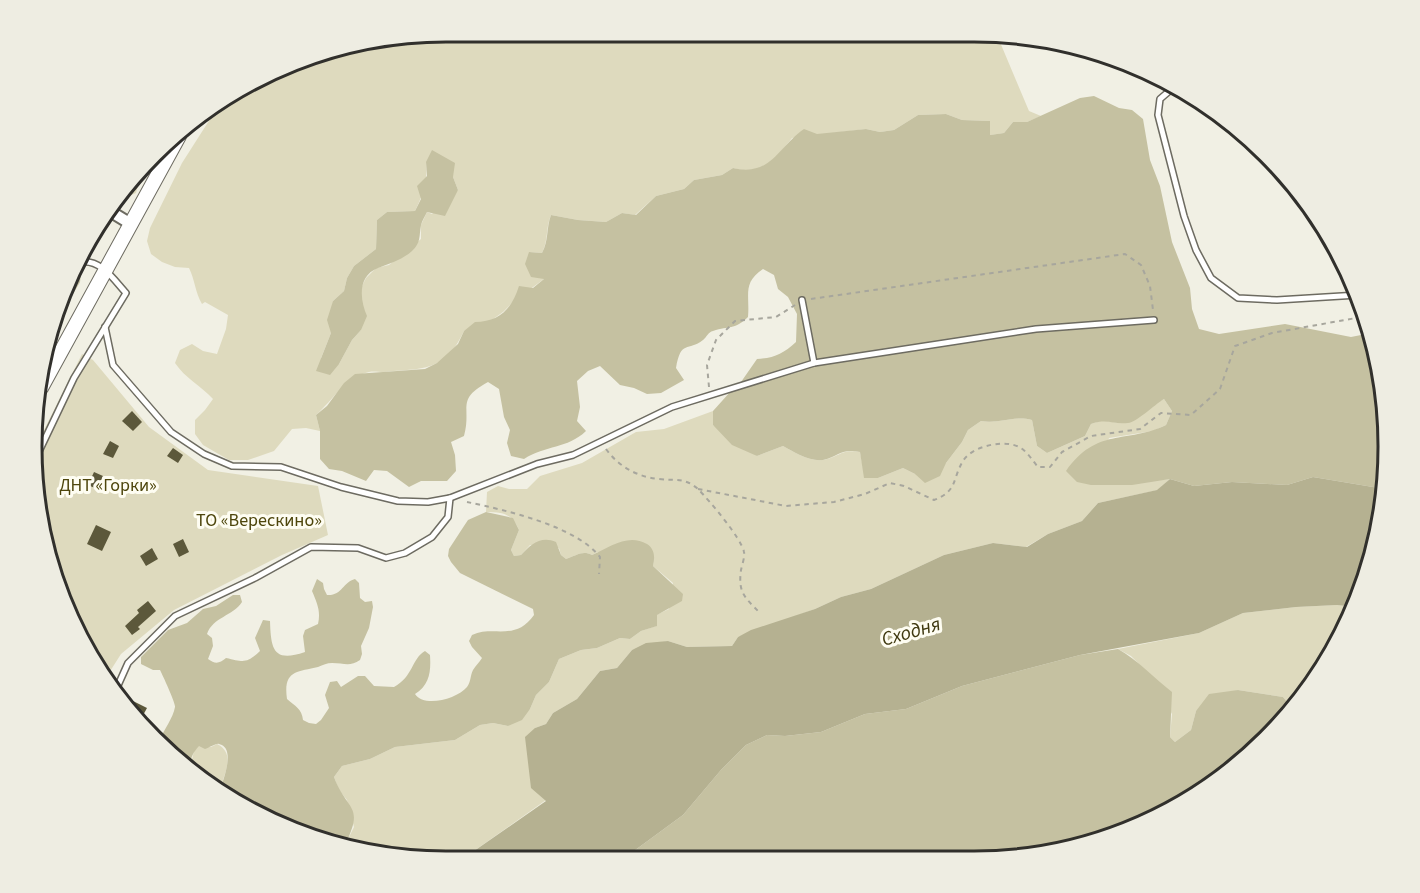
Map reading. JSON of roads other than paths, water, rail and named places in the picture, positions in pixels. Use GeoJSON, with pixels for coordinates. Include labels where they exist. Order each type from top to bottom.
{"type":"FeatureCollection","features":[{"type":"Feature","properties":{"kind":"main road"},"geometry":{"type":"LineString","coordinates":[[49,374],[172,150]]}},
{"type":"Feature","properties":{"kind":"street"},"geometry":{"type":"LineString","coordinates":[[115,215],[131,224]]}},
{"type":"Feature","properties":{"kind":"lane"},"geometry":{"type":"LineString","coordinates":[[1168,92],[1160,99],[1158,115],[1184,216],[1196,250],[1211,278],[1238,298],[1277,300],[1349,296]]}},
{"type":"Feature","properties":{"kind":"lane"},"geometry":{"type":"LineString","coordinates":[[42,445],[74,378],[126,293],[106,270],[87,262]]}},
{"type":"Feature","properties":{"kind":"lane"},"geometry":{"type":"LineString","coordinates":[[802,300],[814,363]]}},
{"type":"Feature","properties":{"kind":"lane"},"geometry":{"type":"LineString","coordinates":[[105,327],[113,365],[171,432],[204,454],[232,466],[281,467],[341,487],[398,501],[428,502],[450,498],[537,464],[573,455],[672,407],[814,363],[1036,329],[1154,320]]}},
{"type":"Feature","properties":{"kind":"lane"},"geometry":{"type":"LineString","coordinates":[[119,683],[128,663],[174,616],[255,578],[312,547],[358,548],[386,558],[405,553],[432,537],[448,517],[450,498]]}},
{"type":"Feature","properties":{"kind":"water","name":"Сходня"},"geometry":{"type":"Polygon","coordinates":[[[1313,477],[1376,487],[1364,551],[1357,577],[1345,606],[1296,607],[1243,613],[1199,633],[1080,655],[962,686],[906,709],[865,714],[821,732],[785,736],[767,735],[746,745],[721,770],[683,815],[634,851],[474,851],[546,801],[531,788],[525,737],[535,728],[546,724],[553,713],[577,699],[600,671],[617,668],[632,650],[646,643],[668,641],[687,647],[732,646],[738,637],[751,630],[815,609],[841,597],[871,589],[944,555],[993,543],[1027,547],[1048,534],[1082,521],[1098,503],[1157,490],[1170,479],[1194,486],[1232,482],[1287,485],[1313,477]]]}},
{"type":"Feature","properties":{"kind":"park label","name":"ДНТ «Горки»"},"geometry":{"type":"Point","coordinates":[108,485]}},
{"type":"Feature","properties":{"kind":"park label","name":"ТО «Верескино»"},"geometry":{"type":"Point","coordinates":[259,520]}}]}
